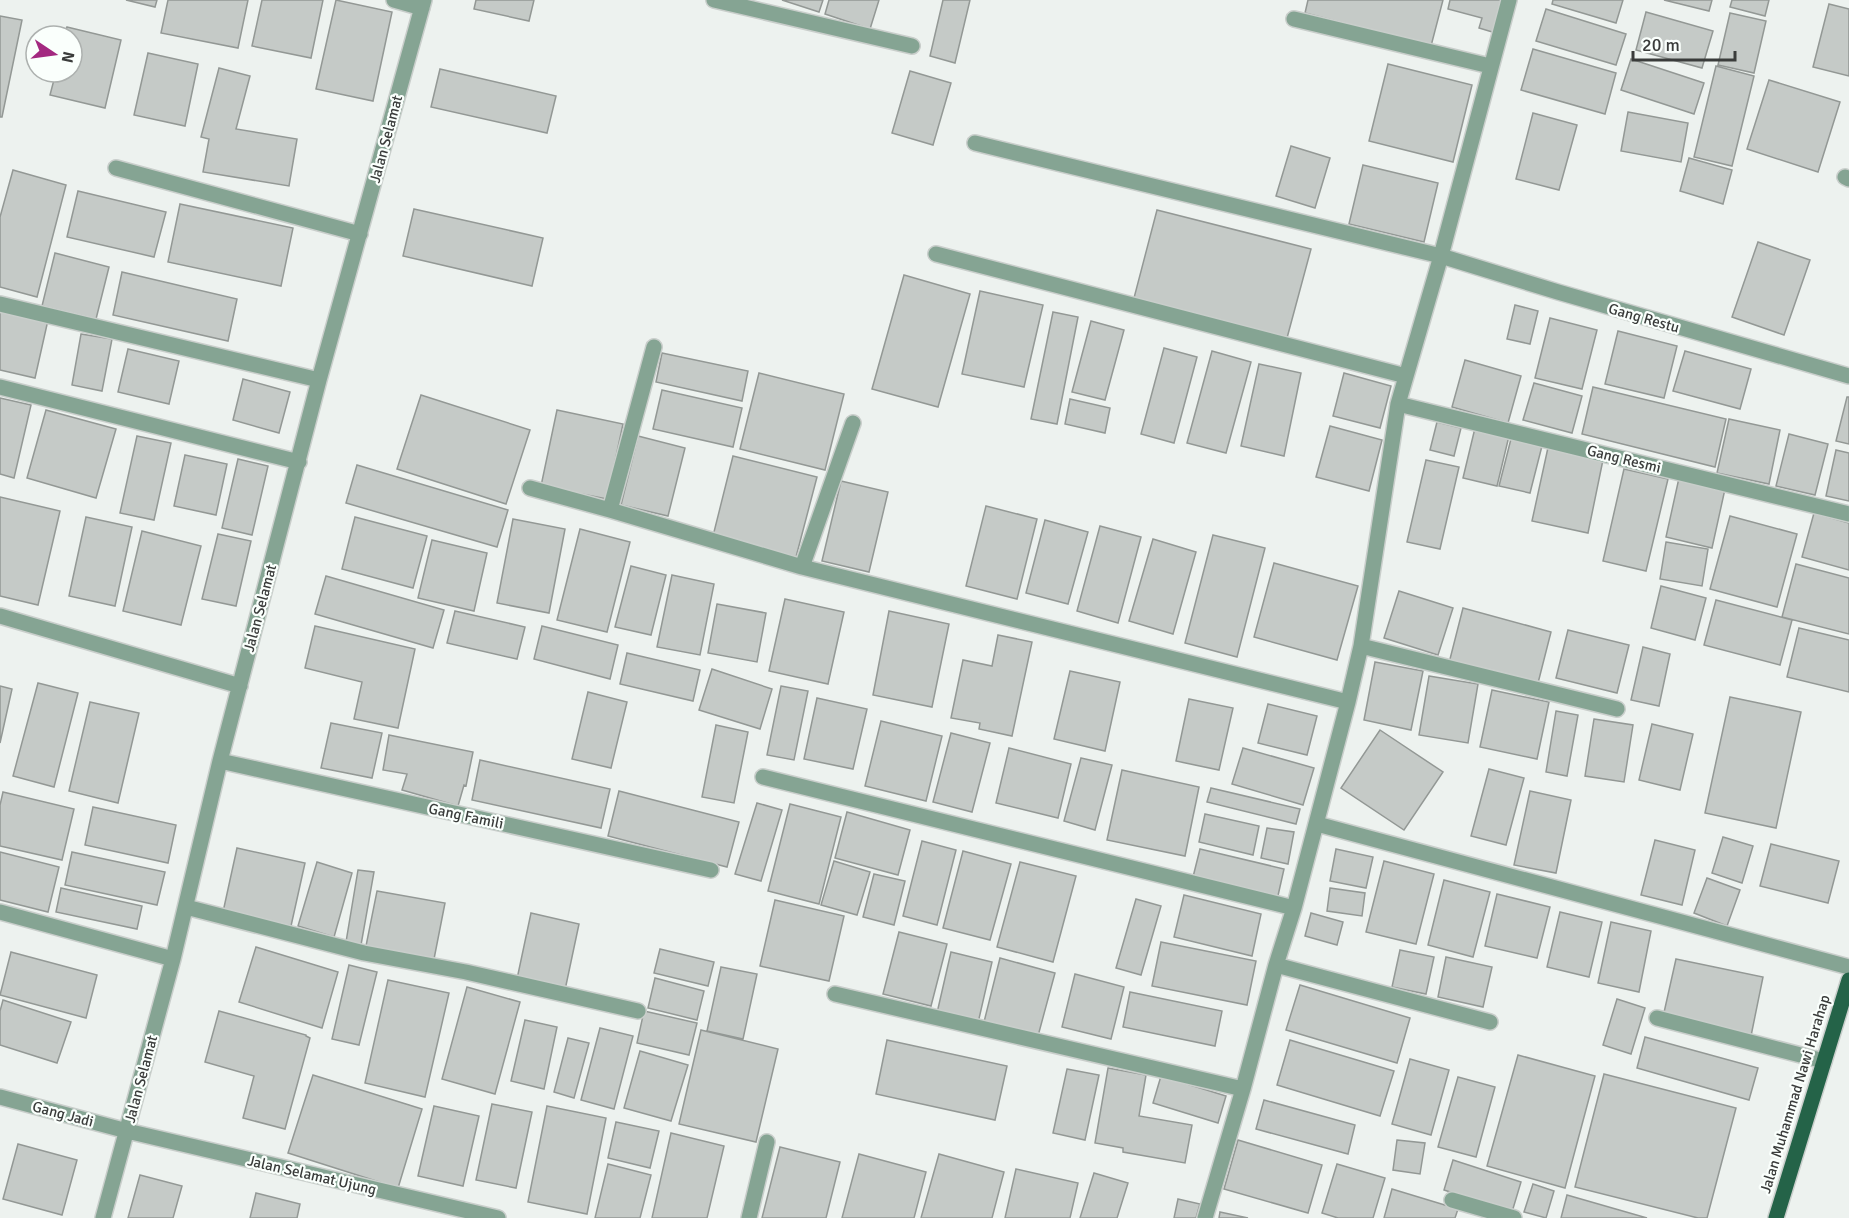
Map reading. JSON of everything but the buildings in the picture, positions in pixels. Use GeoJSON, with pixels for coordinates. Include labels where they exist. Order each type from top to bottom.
{"type":"FeatureCollection","features":[{"type":"Feature","properties":{"kind":"main road","name":"Jalan Muhammad Nawi Harahap"},"geometry":{"type":"LineString","coordinates":[[1776,1218],[1849,981]]}},
{"type":"Feature","properties":{"kind":"street"},"geometry":{"type":"LineString","coordinates":[[394,0],[423,4]]}},
{"type":"Feature","properties":{"kind":"street"},"geometry":{"type":"LineString","coordinates":[[714,0],[912,46]]}},
{"type":"Feature","properties":{"kind":"street"},"geometry":{"type":"LineString","coordinates":[[1205,1218],[1294,908],[1348,702],[1361,646],[1398,404],[1441,256],[1509,0]]}},
{"type":"Feature","properties":{"kind":"street","name":"Jalan Selamat"},"geometry":{"type":"LineString","coordinates":[[103,1218],[173,959],[220,761],[319,380],[423,4]]}},
{"type":"Feature","properties":{"kind":"street"},"geometry":{"type":"LineString","coordinates":[[1294,19],[1490,66]]}},
{"type":"Feature","properties":{"kind":"street","name":"Gang Restu"},"geometry":{"type":"LineString","coordinates":[[975,143],[1441,256],[1591,302],[1849,376]]}},
{"type":"Feature","properties":{"kind":"street"},"geometry":{"type":"LineString","coordinates":[[116,168],[360,234]]}},
{"type":"Feature","properties":{"kind":"street"},"geometry":{"type":"LineString","coordinates":[[936,254],[1406,376]]}},
{"type":"Feature","properties":{"kind":"street"},"geometry":{"type":"LineString","coordinates":[[0,304],[319,380]]}},
{"type":"Feature","properties":{"kind":"street"},"geometry":{"type":"LineString","coordinates":[[610,510],[654,347]]}},
{"type":"Feature","properties":{"kind":"street"},"geometry":{"type":"LineString","coordinates":[[0,387],[299,462]]}},
{"type":"Feature","properties":{"kind":"street","name":"Gang Resmi"},"geometry":{"type":"LineString","coordinates":[[1398,404],[1849,514]]}},
{"type":"Feature","properties":{"kind":"street"},"geometry":{"type":"LineString","coordinates":[[802,567],[853,423]]}},
{"type":"Feature","properties":{"kind":"street"},"geometry":{"type":"LineString","coordinates":[[530,488],[802,567],[1348,702]]}},
{"type":"Feature","properties":{"kind":"street"},"geometry":{"type":"LineString","coordinates":[[0,616],[240,686]]}},
{"type":"Feature","properties":{"kind":"street"},"geometry":{"type":"LineString","coordinates":[[1361,646],[1617,709]]}},
{"type":"Feature","properties":{"kind":"street","name":"Gang Famili"},"geometry":{"type":"LineString","coordinates":[[220,761],[711,870]]}},
{"type":"Feature","properties":{"kind":"street"},"geometry":{"type":"LineString","coordinates":[[763,777],[1294,908]]}},
{"type":"Feature","properties":{"kind":"street"},"geometry":{"type":"LineString","coordinates":[[1317,824],[1849,967]]}},
{"type":"Feature","properties":{"kind":"street"},"geometry":{"type":"LineString","coordinates":[[186,907],[364,953],[466,972],[638,1011]]}},
{"type":"Feature","properties":{"kind":"street"},"geometry":{"type":"LineString","coordinates":[[0,912],[173,959]]}},
{"type":"Feature","properties":{"kind":"street"},"geometry":{"type":"LineString","coordinates":[[1276,965],[1490,1022]]}},
{"type":"Feature","properties":{"kind":"street"},"geometry":{"type":"LineString","coordinates":[[835,994],[1243,1089]]}},
{"type":"Feature","properties":{"kind":"street"},"geometry":{"type":"LineString","coordinates":[[1657,1018],[1824,1061]]}},
{"type":"Feature","properties":{"kind":"street","name":"Gang Jadi"},"geometry":{"type":"LineString","coordinates":[[0,1097],[127,1131]]}},
{"type":"Feature","properties":{"kind":"street","name":"Jalan Selamat Ujung"},"geometry":{"type":"LineString","coordinates":[[127,1131],[498,1218]]}},
{"type":"Feature","properties":{"kind":"street"},"geometry":{"type":"LineString","coordinates":[[749,1218],[767,1142]]}},
{"type":"Feature","properties":{"kind":"street"},"geometry":{"type":"LineString","coordinates":[[1452,1200],[1514,1218]]}}]}
